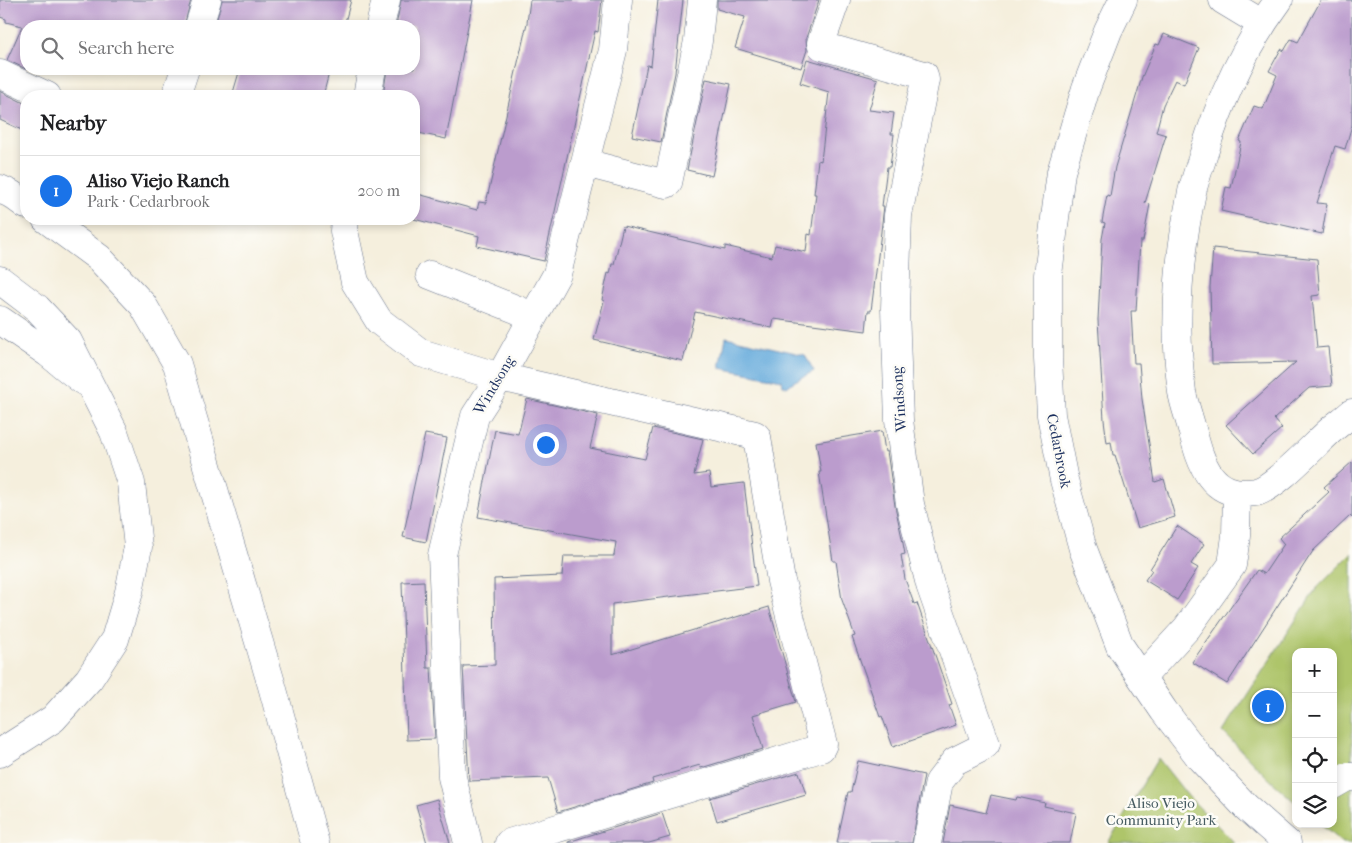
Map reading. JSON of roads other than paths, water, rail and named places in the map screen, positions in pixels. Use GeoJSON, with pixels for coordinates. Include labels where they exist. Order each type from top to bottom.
{"type":"FeatureCollection","features":[{"type":"Feature","properties":{"kind":"main road"},"geometry":{"type":"LineString","coordinates":[[201,20],[207,0]]}},
{"type":"Feature","properties":{"kind":"main road"},"geometry":{"type":"LineString","coordinates":[[381,20],[386,0]]}},
{"type":"Feature","properties":{"kind":"main road","name":"Windsong"},"geometry":{"type":"LineString","coordinates":[[468,843],[452,777],[442,555],[475,416],[500,378],[557,274],[613,50],[618,0]]}},
{"type":"Feature","properties":{"kind":"main road"},"geometry":{"type":"LineString","coordinates":[[585,164],[668,183],[698,41],[702,0]]}},
{"type":"Feature","properties":{"kind":"main road","name":"Windsong"},"geometry":{"type":"LineString","coordinates":[[836,0],[821,43],[822,46],[924,75],[925,80],[898,215],[895,309],[899,420],[910,504],[930,585],[986,744],[955,762],[939,782],[927,843]]}},
{"type":"Feature","properties":{"kind":"main road","name":"Cedarbrook"},"geometry":{"type":"LineString","coordinates":[[1123,0],[1108,31],[1086,88],[1061,172],[1048,275],[1048,359],[1051,414],[1064,480],[1083,549],[1120,646],[1164,711],[1201,759],[1246,807],[1290,836]]}},
{"type":"Feature","properties":{"kind":"main road"},"geometry":{"type":"LineString","coordinates":[[1223,0],[1261,23]]}},
{"type":"Feature","properties":{"kind":"main road"},"geometry":{"type":"LineString","coordinates":[[1278,0],[1261,23],[1232,77],[1212,126],[1192,191],[1181,259],[1177,322],[1182,393],[1199,456],[1206,473],[1220,486],[1247,492],[1274,482],[1352,413]]}},
{"type":"Feature","properties":{"kind":"main road"},"geometry":{"type":"LineString","coordinates":[[0,74],[34,90]]}},
{"type":"Feature","properties":{"kind":"main road"},"geometry":{"type":"LineString","coordinates":[[178,90],[183,75]]}},
{"type":"Feature","properties":{"kind":"main road"},"geometry":{"type":"LineString","coordinates":[[367,90],[371,75]]}},
{"type":"Feature","properties":{"kind":"main road"},"geometry":{"type":"LineString","coordinates":[[0,189],[20,201]]}},
{"type":"Feature","properties":{"kind":"main road"},"geometry":{"type":"LineString","coordinates":[[54,225],[100,258],[143,305],[177,364],[272,686],[315,843]]}},
{"type":"Feature","properties":{"kind":"main road"},"geometry":{"type":"LineString","coordinates":[[344,225],[344,231],[355,282],[379,321],[421,353],[500,378],[757,437],[781,581],[823,744],[821,748],[509,843]]}},
{"type":"Feature","properties":{"kind":"main road"},"geometry":{"type":"LineString","coordinates":[[430,276],[533,316]]}},
{"type":"Feature","properties":{"kind":"main road"},"geometry":{"type":"LineString","coordinates":[[0,280],[38,308],[68,341],[114,432],[131,483],[138,547],[129,592],[115,639],[89,679],[54,719],[0,753]]}},
{"type":"Feature","properties":{"kind":"main road"},"geometry":{"type":"LineString","coordinates":[[0,320],[48,353],[90,387]]}},
{"type":"Feature","properties":{"kind":"main road"},"geometry":{"type":"LineString","coordinates":[[1142,677],[1187,628],[1232,565],[1236,536],[1247,492]]}},
{"type":"Feature","properties":{"kind":"main road"},"geometry":{"type":"LineString","coordinates":[[1337,783],[1352,777]]}},
{"type":"Feature","properties":{"kind":"water"},"geometry":{"type":"Polygon","coordinates":[[[726,337],[805,355],[814,371],[787,387],[783,385],[782,380],[720,368],[726,337]]]}},
{"type":"Feature","properties":{"kind":"place","name":"Aliso Viejo Ranch"},"geometry":{"type":"Point","coordinates":[1268,706]}},
{"type":"Feature","properties":{"kind":"park label","name":"Aliso Viejo Community Park"},"geometry":{"type":"Point","coordinates":[1161,812]}}]}
